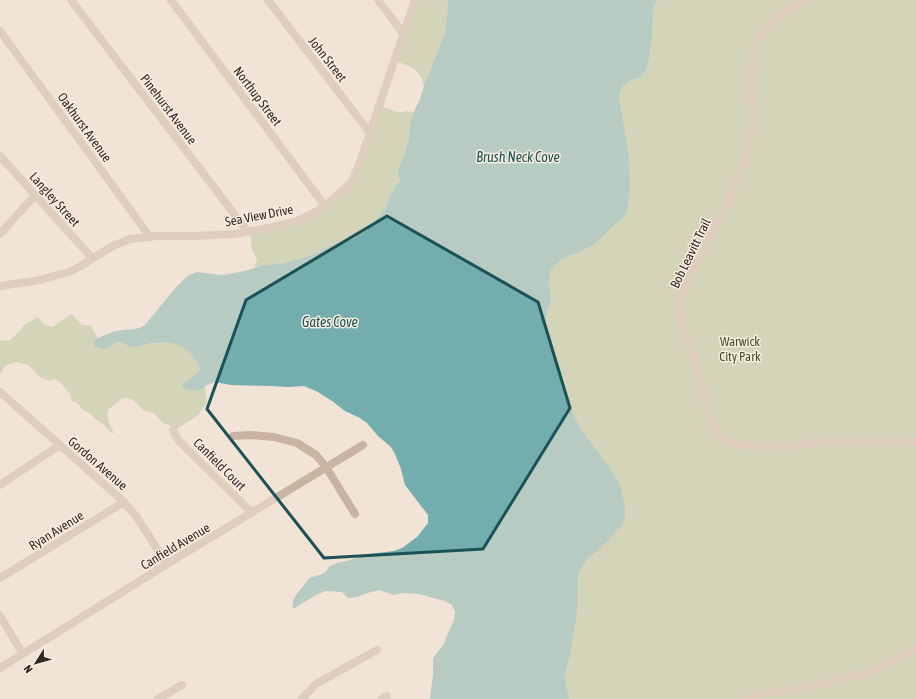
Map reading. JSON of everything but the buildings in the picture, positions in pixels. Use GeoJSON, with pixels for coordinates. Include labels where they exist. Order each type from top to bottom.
{"type":"FeatureCollection","features":[{"type":"Feature","properties":{"kind":"street","name":"Pinehurst Avenue"},"geometry":{"type":"LineString","coordinates":[[71,0],[248,232]]}},
{"type":"Feature","properties":{"kind":"street","name":"Northup Street"},"geometry":{"type":"LineString","coordinates":[[171,0],[325,206]]}},
{"type":"Feature","properties":{"kind":"street","name":"John Street"},"geometry":{"type":"LineString","coordinates":[[268,0],[370,133]]}},
{"type":"Feature","properties":{"kind":"street"},"geometry":{"type":"LineString","coordinates":[[378,0],[403,33]]}},
{"type":"Feature","properties":{"kind":"street","name":"Sea View Drive"},"geometry":{"type":"LineString","coordinates":[[0,286],[40,280],[68,272],[79,267],[111,247],[130,239],[158,236],[196,236],[248,232],[294,222],[325,206],[351,182],[359,165],[415,0]]}},
{"type":"Feature","properties":{"kind":"street","name":"Bob Leavitt Trail"},"geometry":{"type":"LineString","coordinates":[[804,0],[776,19],[759,35],[753,56],[750,80],[754,124],[745,159],[725,209],[689,279],[678,311],[685,334],[695,358],[712,424],[724,440],[733,444],[765,447],[793,446],[822,441],[916,442]]}},
{"type":"Feature","properties":{"kind":"street","name":"Oakhurst Avenue"},"geometry":{"type":"LineString","coordinates":[[0,31],[150,237]]}},
{"type":"Feature","properties":{"kind":"street","name":"Langley Street"},"geometry":{"type":"LineString","coordinates":[[0,156],[92,258]]}},
{"type":"Feature","properties":{"kind":"street"},"geometry":{"type":"LineString","coordinates":[[0,234],[35,195]]}},
{"type":"Feature","properties":{"kind":"street","name":"Gordon Avenue"},"geometry":{"type":"LineString","coordinates":[[1,394],[124,502],[136,516],[167,564]]}},
{"type":"Feature","properties":{"kind":"street","name":"Canfield Court"},"geometry":{"type":"LineString","coordinates":[[173,430],[178,440],[252,513]]}},
{"type":"Feature","properties":{"kind":"street"},"geometry":{"type":"LineString","coordinates":[[233,436],[251,435],[274,437],[297,443],[316,455],[326,467],[355,514]]}},
{"type":"Feature","properties":{"kind":"street"},"geometry":{"type":"LineString","coordinates":[[0,485],[60,445]]}},
{"type":"Feature","properties":{"kind":"street","name":"Canfield Avenue"},"geometry":{"type":"LineString","coordinates":[[0,668],[363,445]]}},
{"type":"Feature","properties":{"kind":"street","name":"Ryan Avenue"},"geometry":{"type":"LineString","coordinates":[[0,578],[124,502]]}},
{"type":"Feature","properties":{"kind":"street"},"geometry":{"type":"LineString","coordinates":[[0,616],[22,654]]}},
{"type":"Feature","properties":{"kind":"street"},"geometry":{"type":"LineString","coordinates":[[746,699],[858,676],[905,656],[916,649]]}},
{"type":"Feature","properties":{"kind":"street"},"geometry":{"type":"LineString","coordinates":[[302,699],[316,684],[377,650]]}},
{"type":"Feature","properties":{"kind":"street"},"geometry":{"type":"LineString","coordinates":[[158,699],[182,685]]}},
{"type":"Feature","properties":{"kind":"highlighted area"},"geometry":{"type":"Polygon","coordinates":[[[387,216],[538,302],[570,408],[483,549],[324,558],[207,409],[246,300],[387,216]]]}},
{"type":"Feature","properties":{"kind":"green space"},"geometry":{"type":"Polygon","coordinates":[[[415,0],[448,0],[445,33],[424,86],[417,71],[409,66],[394,61],[415,0]]]}},
{"type":"Feature","properties":{"kind":"green space","name":"Warwick City Park"},"geometry":{"type":"Polygon","coordinates":[[[658,0],[916,0],[916,699],[569,699],[565,675],[570,656],[577,602],[578,575],[588,559],[607,542],[623,523],[625,506],[618,480],[580,427],[561,381],[546,323],[546,315],[551,299],[549,282],[550,274],[551,270],[563,258],[578,253],[595,244],[620,221],[628,208],[630,184],[629,156],[619,96],[622,87],[629,81],[639,78],[645,72],[648,64],[652,40],[654,5],[658,0]]]}},
{"type":"Feature","properties":{"kind":"green space"},"geometry":{"type":"Polygon","coordinates":[[[380,106],[400,113],[406,111],[414,112],[410,124],[409,140],[400,164],[400,180],[391,193],[385,209],[368,229],[355,238],[339,242],[309,256],[284,263],[254,267],[257,260],[252,250],[250,232],[309,216],[350,183],[380,106]]]}},
{"type":"Feature","properties":{"kind":"green space"},"geometry":{"type":"Polygon","coordinates":[[[72,314],[82,325],[91,326],[98,338],[93,341],[109,348],[116,343],[126,343],[138,347],[148,344],[170,342],[180,345],[189,351],[196,360],[200,369],[195,375],[182,384],[198,390],[205,387],[207,402],[198,415],[174,431],[169,425],[163,423],[154,413],[143,410],[133,400],[126,397],[108,410],[108,419],[114,433],[112,433],[91,414],[83,410],[77,403],[72,401],[70,394],[59,381],[53,379],[50,381],[40,377],[28,365],[16,362],[5,366],[0,374],[0,340],[10,340],[21,330],[23,326],[38,317],[45,325],[52,327],[72,314]]]}},
{"type":"Feature","properties":{"kind":"water","name":"Brush Neck Cove"},"geometry":{"type":"Polygon","coordinates":[[[448,0],[658,0],[654,5],[652,40],[648,64],[645,72],[639,78],[629,81],[622,87],[619,96],[629,156],[630,184],[628,208],[620,221],[595,244],[578,253],[563,258],[551,270],[550,274],[549,282],[551,299],[546,315],[546,323],[561,381],[580,427],[618,480],[625,506],[623,523],[607,542],[588,559],[578,575],[577,612],[570,656],[565,675],[569,699],[430,699],[433,658],[443,645],[454,620],[455,612],[452,605],[445,601],[419,594],[402,593],[394,595],[379,590],[348,598],[342,592],[325,591],[293,609],[293,600],[295,596],[309,578],[325,573],[330,566],[337,563],[369,554],[394,551],[402,548],[417,537],[428,523],[428,515],[405,485],[401,469],[391,447],[378,436],[367,423],[345,411],[318,392],[304,386],[288,387],[231,385],[215,382],[199,390],[185,389],[182,387],[182,384],[195,375],[200,369],[196,360],[189,352],[177,344],[160,342],[138,347],[130,347],[119,342],[107,349],[102,349],[94,346],[93,341],[112,332],[137,329],[145,325],[177,286],[189,275],[197,272],[221,275],[229,274],[260,266],[284,263],[309,256],[339,242],[355,238],[368,229],[385,209],[391,193],[400,180],[398,172],[409,140],[410,124],[445,33],[448,0]]]}},
{"type":"Feature","properties":{"kind":"water label","name":"Gates Cove"},"geometry":{"type":"Point","coordinates":[330,322]}}]}
